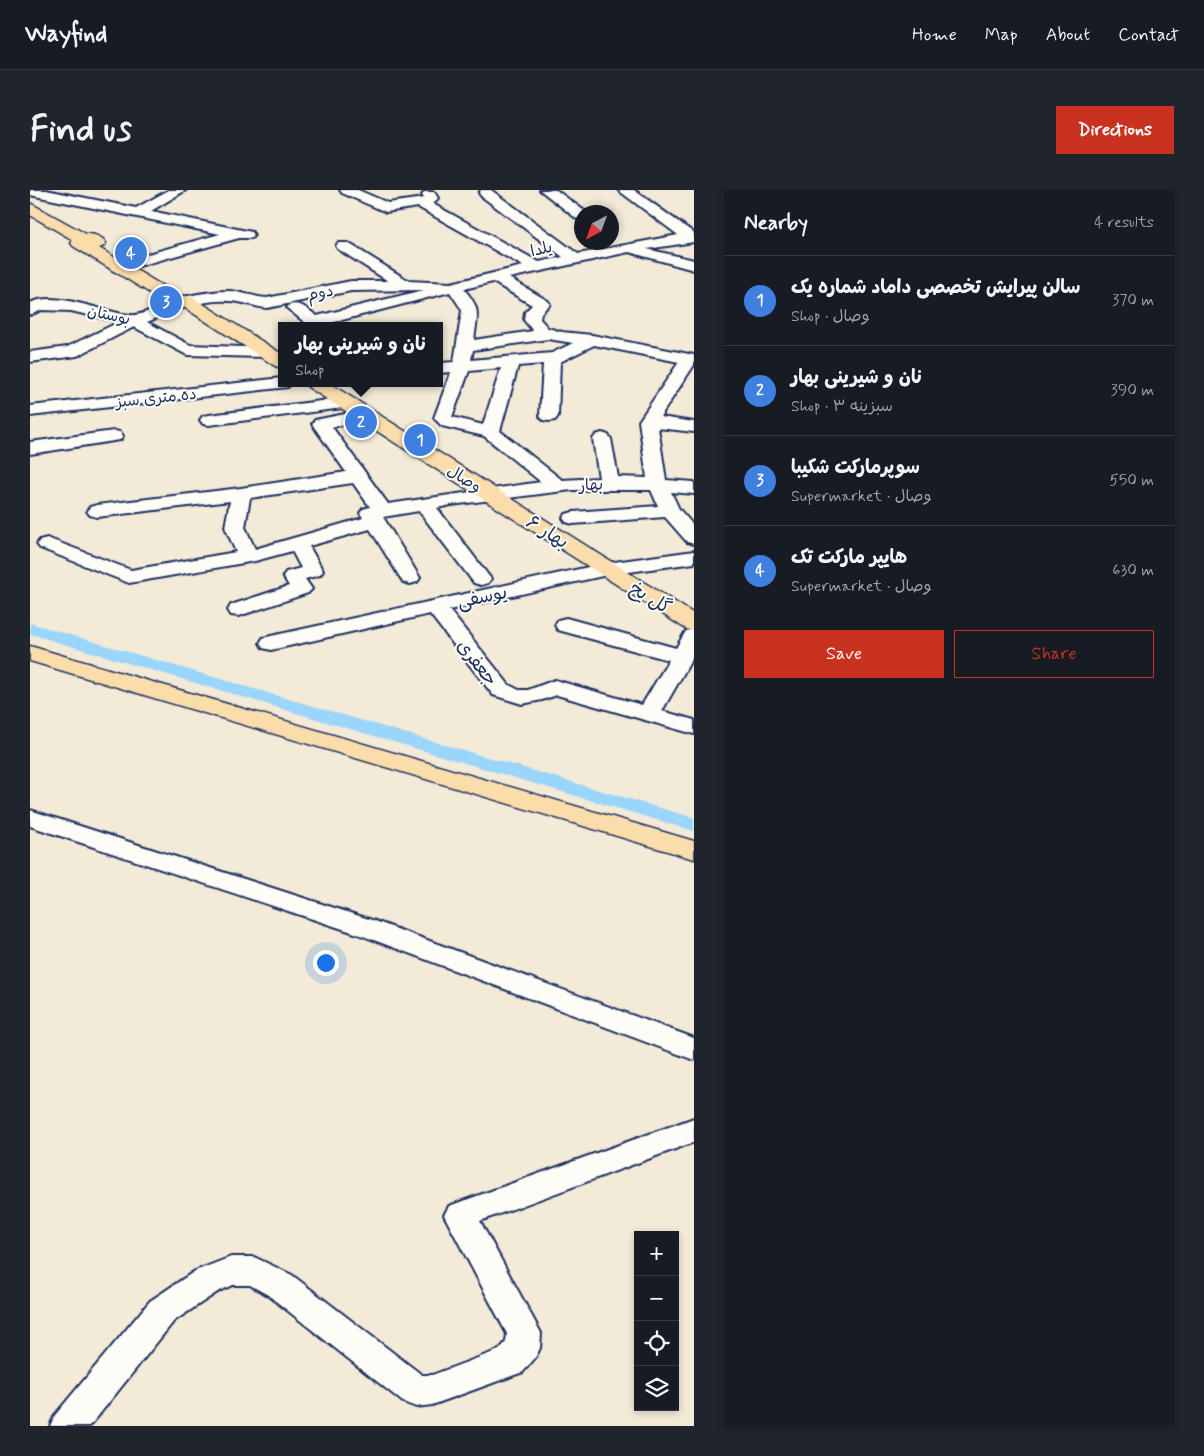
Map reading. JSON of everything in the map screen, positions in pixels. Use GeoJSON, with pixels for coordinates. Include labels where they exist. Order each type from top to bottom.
{"type":"FeatureCollection","features":[{"type":"Feature","properties":{"kind":"main road"},"geometry":{"type":"LineString","coordinates":[[30,208],[83,239],[79,243],[125,265],[174,300],[186,301],[278,360]]}},
{"type":"Feature","properties":{"kind":"main road","name":"وصال"},"geometry":{"type":"LineString","coordinates":[[321,387],[488,493]]}},
{"type":"Feature","properties":{"kind":"main road","name":"بهار ۶"},"geometry":{"type":"LineString","coordinates":[[488,493],[607,569]]}},
{"type":"Feature","properties":{"kind":"main road","name":"گل یخ"},"geometry":{"type":"LineString","coordinates":[[607,569],[694,624]]}},
{"type":"Feature","properties":{"kind":"main road"},"geometry":{"type":"LineString","coordinates":[[30,653],[694,850]]}},
{"type":"Feature","properties":{"kind":"street"},"geometry":{"type":"LineString","coordinates":[[136,214],[179,190]]}},
{"type":"Feature","properties":{"kind":"street"},"geometry":{"type":"LineString","coordinates":[[347,190],[386,208],[420,196],[536,267]]}},
{"type":"Feature","properties":{"kind":"street"},"geometry":{"type":"LineString","coordinates":[[547,190],[574,210]]}},
{"type":"Feature","properties":{"kind":"street"},"geometry":{"type":"LineString","coordinates":[[624,190],[692,237]]}},
{"type":"Feature","properties":{"kind":"street"},"geometry":{"type":"LineString","coordinates":[[30,191],[136,214],[243,234],[125,265]]}},
{"type":"Feature","properties":{"kind":"street"},"geometry":{"type":"LineString","coordinates":[[486,193],[576,258]]}},
{"type":"Feature","properties":{"kind":"street","name":"یلدا"},"geometry":{"type":"LineString","coordinates":[[296,308],[314,322],[576,258],[692,237]]}},
{"type":"Feature","properties":{"kind":"street"},"geometry":{"type":"LineString","coordinates":[[619,243],[626,248],[694,265]]}},
{"type":"Feature","properties":{"kind":"street"},"geometry":{"type":"LineString","coordinates":[[342,246],[405,285]]}},
{"type":"Feature","properties":{"kind":"street"},"geometry":{"type":"LineString","coordinates":[[495,277],[542,304],[533,312],[532,320],[548,334]]}},
{"type":"Feature","properties":{"kind":"street","name":"دوم"},"geometry":{"type":"LineString","coordinates":[[186,301],[208,297],[231,296],[253,302],[267,303],[351,286],[405,285],[455,288]]}},
{"type":"Feature","properties":{"kind":"street"},"geometry":{"type":"LineString","coordinates":[[455,288],[466,301],[470,310],[462,366],[443,418],[448,422],[490,432],[558,486]]}},
{"type":"Feature","properties":{"kind":"street"},"geometry":{"type":"LineString","coordinates":[[33,305],[66,290]]}},
{"type":"Feature","properties":{"kind":"street"},"geometry":{"type":"LineString","coordinates":[[344,300],[360,310]]}},
{"type":"Feature","properties":{"kind":"street","name":"بوستان"},"geometry":{"type":"LineString","coordinates":[[33,305],[71,306],[134,322],[186,301]]}},
{"type":"Feature","properties":{"kind":"street"},"geometry":{"type":"LineString","coordinates":[[33,305],[62,320]]}},
{"type":"Feature","properties":{"kind":"street"},"geometry":{"type":"LineString","coordinates":[[30,358],[71,352],[134,322],[187,350],[265,352]]}},
{"type":"Feature","properties":{"kind":"street"},"geometry":{"type":"LineString","coordinates":[[465,346],[548,334],[592,340],[692,360],[648,421],[657,482],[670,511],[694,538]]}},
{"type":"Feature","properties":{"kind":"street"},"geometry":{"type":"LineString","coordinates":[[443,368],[552,359],[592,340]]}},
{"type":"Feature","properties":{"kind":"street"},"geometry":{"type":"LineString","coordinates":[[443,354],[462,366]]}},
{"type":"Feature","properties":{"kind":"street"},"geometry":{"type":"LineString","coordinates":[[549,416],[552,359]]}},
{"type":"Feature","properties":{"kind":"street"},"geometry":{"type":"LineString","coordinates":[[490,432],[511,362]]}},
{"type":"Feature","properties":{"kind":"street","name":"ده متری سبز"},"geometry":{"type":"LineString","coordinates":[[30,412],[117,397],[278,383]]}},
{"type":"Feature","properties":{"kind":"street"},"geometry":{"type":"LineString","coordinates":[[30,412],[35,442],[117,432],[117,397]]}},
{"type":"Feature","properties":{"kind":"street"},"geometry":{"type":"LineString","coordinates":[[209,420],[345,403]]}},
{"type":"Feature","properties":{"kind":"street"},"geometry":{"type":"LineString","coordinates":[[365,415],[321,424],[359,476],[376,515],[410,578]]}},
{"type":"Feature","properties":{"kind":"street"},"geometry":{"type":"LineString","coordinates":[[648,421],[694,427]]}},
{"type":"Feature","properties":{"kind":"street"},"geometry":{"type":"LineString","coordinates":[[602,439],[609,483]]}},
{"type":"Feature","properties":{"kind":"street"},"geometry":{"type":"LineString","coordinates":[[97,511],[241,494],[359,476]]}},
{"type":"Feature","properties":{"kind":"street","name":"بهار"},"geometry":{"type":"LineString","coordinates":[[47,544],[129,577],[248,556],[298,544],[376,515],[424,504],[488,493],[609,483],[657,482],[694,488]]}},
{"type":"Feature","properties":{"kind":"street"},"geometry":{"type":"LineString","coordinates":[[241,494],[234,527],[248,556]]}},
{"type":"Feature","properties":{"kind":"street"},"geometry":{"type":"LineString","coordinates":[[424,504],[482,579]]}},
{"type":"Feature","properties":{"kind":"street"},"geometry":{"type":"LineString","coordinates":[[573,518],[670,511]]}},
{"type":"Feature","properties":{"kind":"street"},"geometry":{"type":"LineString","coordinates":[[239,610],[301,589],[293,576],[313,571],[298,544]]}},
{"type":"Feature","properties":{"kind":"street","name":"یوسفی"},"geometry":{"type":"LineString","coordinates":[[271,643],[607,569],[694,557]]}},
{"type":"Feature","properties":{"kind":"street","name":"جعفری"},"geometry":{"type":"LineString","coordinates":[[434,606],[500,690],[508,694],[525,698],[534,697],[555,687],[694,727]]}},
{"type":"Feature","properties":{"kind":"street"},"geometry":{"type":"LineString","coordinates":[[566,626],[682,657]]}},
{"type":"Feature","properties":{"kind":"street"},"geometry":{"type":"LineString","coordinates":[[648,714],[694,636]]}},
{"type":"Feature","properties":{"kind":"street"},"geometry":{"type":"LineString","coordinates":[[30,818],[365,927],[694,1049]]}},
{"type":"Feature","properties":{"kind":"street"},"geometry":{"type":"LineString","coordinates":[[68,1426],[162,1311],[207,1281],[232,1271],[254,1271],[280,1285],[416,1391],[432,1390],[511,1361],[523,1348],[524,1333],[460,1215],[694,1130]]}},
{"type":"Feature","properties":{"kind":"waterway"},"geometry":{"type":"LineString","coordinates":[[30,628],[694,825]]}},
{"type":"Feature","properties":{"kind":"place","name":"هایپر مارکت تک"},"geometry":{"type":"Point","coordinates":[131,253]}},
{"type":"Feature","properties":{"kind":"place","name":"سوپرمارکت شکیبا"},"geometry":{"type":"Point","coordinates":[166,302]}},
{"type":"Feature","properties":{"kind":"place","name":"نان و شیرینی بهار"},"geometry":{"type":"Point","coordinates":[361,422]}},
{"type":"Feature","properties":{"kind":"place","name":"سالن پیرایش تخصصی داماد شماره یک"},"geometry":{"type":"Point","coordinates":[420,440]}}]}
